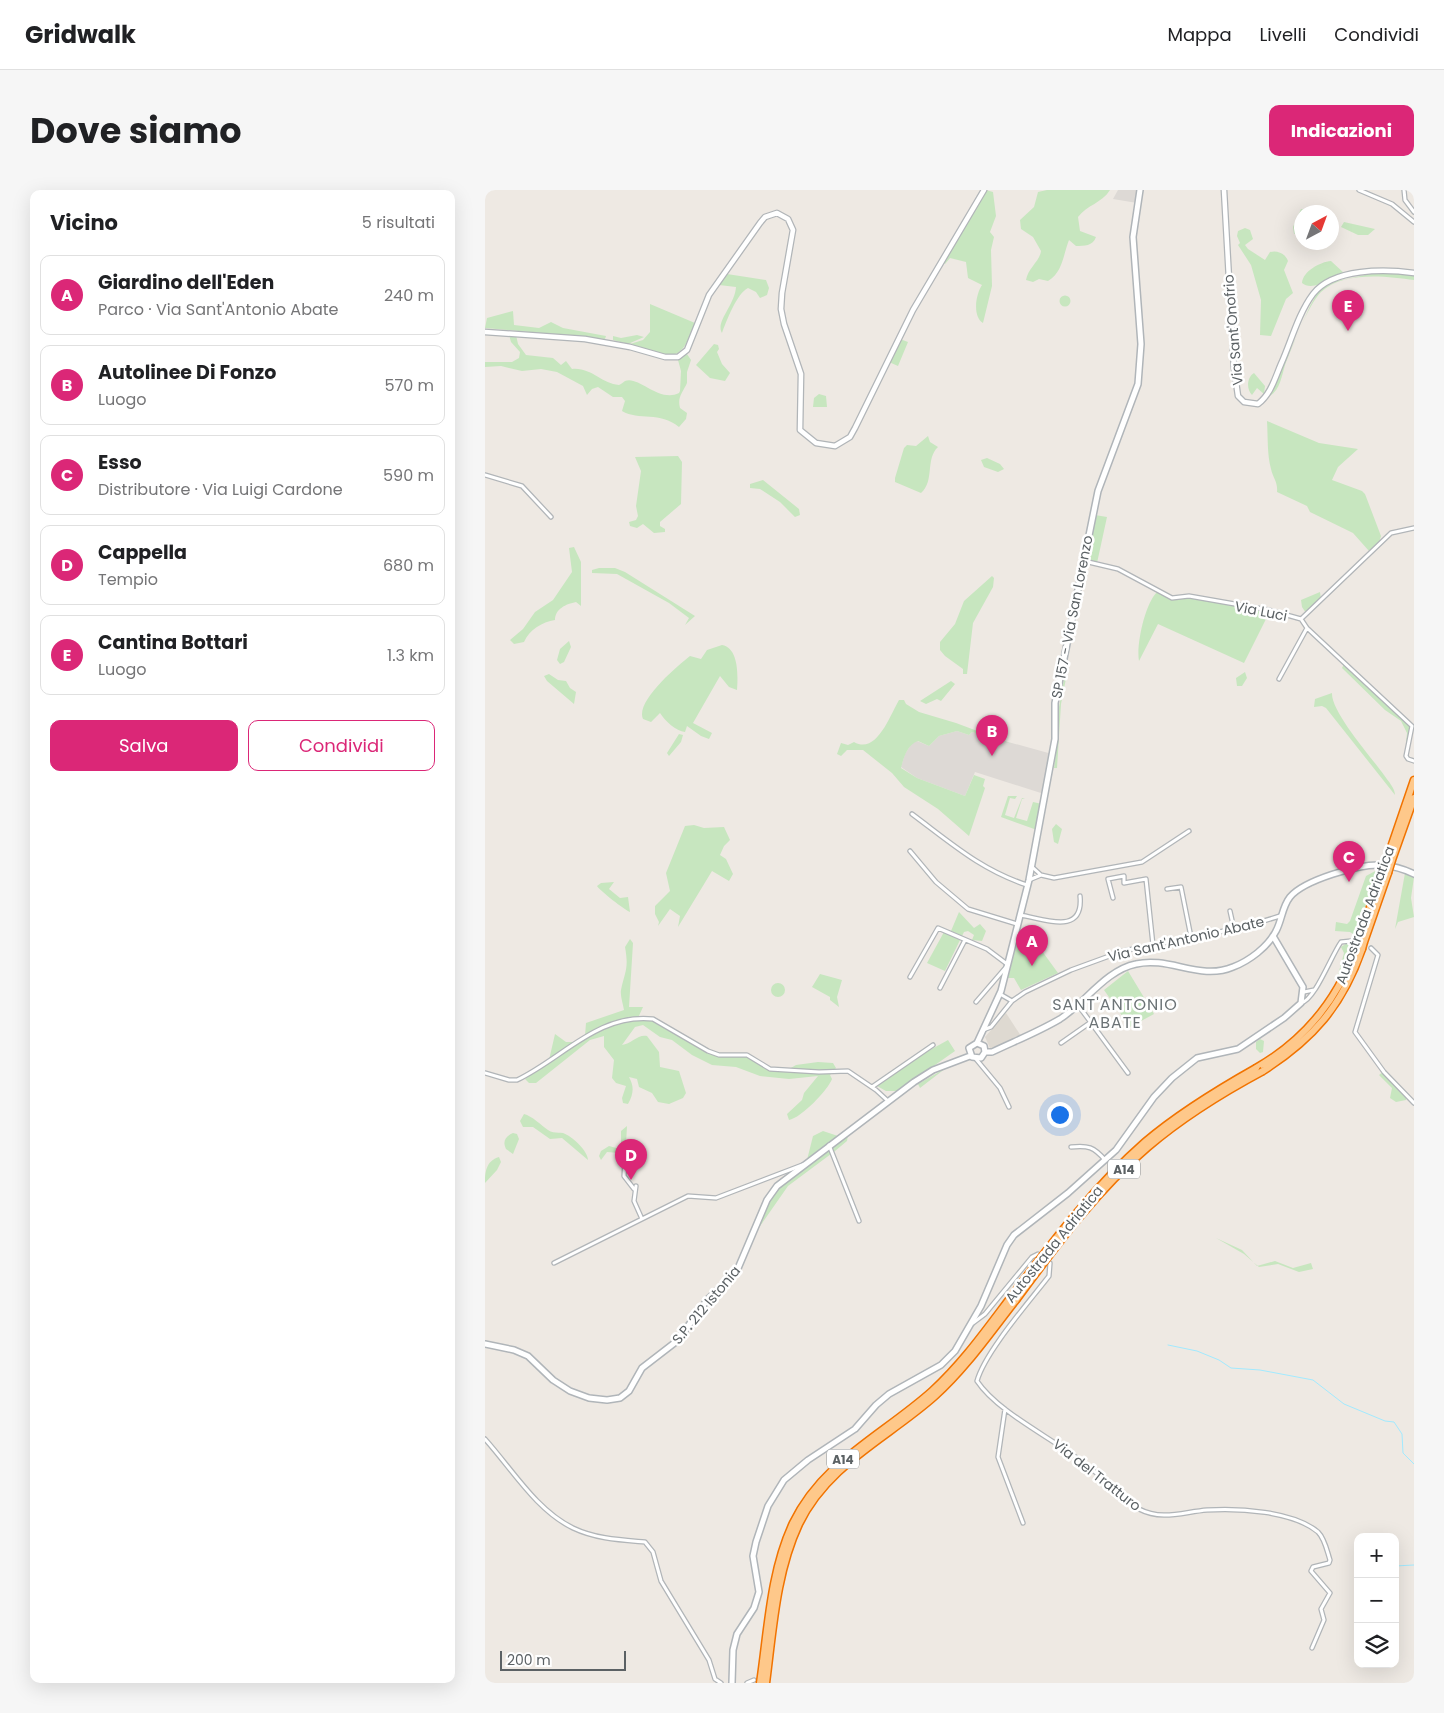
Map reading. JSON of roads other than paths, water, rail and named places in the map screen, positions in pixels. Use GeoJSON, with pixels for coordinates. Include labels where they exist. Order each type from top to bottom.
{"type":"FeatureCollection","features":[{"type":"Feature","properties":{"kind":"highway","name":"Autostrada Adriatica"},"geometry":{"type":"LineString","coordinates":[[757,1681],[781,1555],[793,1524],[821,1481],[841,1460],[918,1402],[949,1375],[1093,1194],[1138,1148],[1188,1109],[1303,1043],[1323,1021],[1343,993],[1389,860],[1414,780]]}},
{"type":"Feature","properties":{"kind":"highway","name":"Autostrada Adriatica"},"geometry":{"type":"LineString","coordinates":[[1389,860],[1414,798]]}},
{"type":"Feature","properties":{"kind":"highway","name":"Autostrada Adriatica"},"geometry":{"type":"LineString","coordinates":[[766,1683],[784,1567],[793,1539],[811,1503],[828,1481],[847,1463],[943,1388],[975,1354],[1083,1213],[1133,1160],[1188,1116],[1259,1069]]}},
{"type":"Feature","properties":{"kind":"main road","name":"SP 157 - Via San Lorenzo"},"geometry":{"type":"LineString","coordinates":[[977,1043],[1000,994],[1028,883],[1055,739],[1055,703],[1098,491],[1138,384],[1141,344],[1133,237],[1140,190]]}},
{"type":"Feature","properties":{"kind":"main road"},"geometry":{"type":"LineString","coordinates":[[985,1052],[992,1052],[1061,1018],[1119,971],[1137,963],[1163,964],[1187,970],[1220,972],[1249,959],[1273,936],[1280,916],[1292,895],[1300,887],[1317,879],[1380,865],[1402,868],[1414,874]]}},
{"type":"Feature","properties":{"kind":"main road"},"geometry":{"type":"LineString","coordinates":[[732,1683],[733,1650],[737,1634],[754,1608],[759,1592],[754,1562],[756,1542],[775,1493],[795,1470],[843,1438],[889,1394],[941,1365],[955,1351],[972,1324],[1007,1245],[1014,1235],[1105,1160],[1127,1138],[1154,1097],[1188,1064],[1197,1058],[1238,1049],[1285,1018],[1301,1003],[1304,992],[1273,936]]}},
{"type":"Feature","properties":{"kind":"main road"},"geometry":{"type":"LineString","coordinates":[[977,1043],[984,1046],[985,1052],[983,1057],[976,1059],[970,1056],[970,1047],[977,1043]]}},
{"type":"Feature","properties":{"kind":"main road","name":"S.P. 212 Istonia"},"geometry":{"type":"LineString","coordinates":[[485,1344],[514,1350],[528,1356],[553,1380],[570,1391],[607,1400],[620,1398],[629,1391],[642,1368],[677,1341],[713,1294],[736,1273],[770,1194],[777,1186],[888,1101],[933,1070],[970,1056]]}},
{"type":"Feature","properties":{"kind":"street"},"geometry":{"type":"LineString","coordinates":[[485,332],[585,339],[630,347],[665,357],[678,357],[687,350],[709,295],[760,223],[765,217],[777,213],[788,219],[793,230],[781,309],[783,324],[801,374],[800,430],[815,443],[835,446],[849,437],[855,428],[913,310],[984,190]]}},
{"type":"Feature","properties":{"kind":"street","name":"Via Sant'Onofrio"},"geometry":{"type":"LineString","coordinates":[[1225,190],[1234,368],[1239,396],[1244,402],[1259,404],[1269,391],[1300,318],[1311,296],[1319,287],[1333,279],[1370,271],[1414,274]]}},
{"type":"Feature","properties":{"kind":"street"},"geometry":{"type":"LineString","coordinates":[[1359,190],[1392,204],[1414,222]]}},
{"type":"Feature","properties":{"kind":"street"},"geometry":{"type":"LineString","coordinates":[[1404,190],[1405,200],[1414,212]]}},
{"type":"Feature","properties":{"kind":"street"},"geometry":{"type":"LineString","coordinates":[[485,475],[522,486],[551,517]]}},
{"type":"Feature","properties":{"kind":"street","name":"Via Luci"},"geometry":{"type":"LineString","coordinates":[[1083,561],[1118,569],[1172,598],[1189,596],[1269,610],[1301,619],[1391,533],[1414,528]]}},
{"type":"Feature","properties":{"kind":"street"},"geometry":{"type":"LineString","coordinates":[[1301,619],[1307,628],[1413,726],[1406,756],[1414,761]]}},
{"type":"Feature","properties":{"kind":"street"},"geometry":{"type":"LineString","coordinates":[[1279,680],[1307,628]]}},
{"type":"Feature","properties":{"kind":"street"},"geometry":{"type":"LineString","coordinates":[[913,814],[979,864],[1000,876],[1028,883],[1041,875]]}},
{"type":"Feature","properties":{"kind":"street"},"geometry":{"type":"LineString","coordinates":[[1031,866],[1041,875],[1054,878],[1143,862],[1189,831]]}},
{"type":"Feature","properties":{"kind":"street"},"geometry":{"type":"LineString","coordinates":[[910,851],[936,882],[968,909],[1018,924]]}},
{"type":"Feature","properties":{"kind":"street"},"geometry":{"type":"LineString","coordinates":[[1113,898],[1108,879],[1124,876],[1124,883],[1146,880],[1153,945]]}},
{"type":"Feature","properties":{"kind":"street"},"geometry":{"type":"LineString","coordinates":[[1167,889],[1181,887],[1191,938]]}},
{"type":"Feature","properties":{"kind":"street"},"geometry":{"type":"LineString","coordinates":[[1020,915],[1065,922],[1073,920],[1081,909],[1080,896]]}},
{"type":"Feature","properties":{"kind":"street"},"geometry":{"type":"LineString","coordinates":[[1230,911],[1234,929]]}},
{"type":"Feature","properties":{"kind":"street","name":"Via Sant'Antonio Abate"},"geometry":{"type":"LineString","coordinates":[[983,1030],[991,1027],[1012,1001],[1026,991],[1071,970],[1123,951],[1234,929],[1280,916]]}},
{"type":"Feature","properties":{"kind":"street"},"geometry":{"type":"LineString","coordinates":[[910,977],[938,928],[987,949],[1008,965],[977,1002]]}},
{"type":"Feature","properties":{"kind":"street"},"geometry":{"type":"LineString","coordinates":[[940,988],[965,940]]}},
{"type":"Feature","properties":{"kind":"street"},"geometry":{"type":"LineString","coordinates":[[1301,1003],[1305,1002],[1317,988],[1341,942],[1351,941]]}},
{"type":"Feature","properties":{"kind":"street"},"geometry":{"type":"LineString","coordinates":[[1371,948],[1378,955],[1355,1032],[1384,1072],[1414,1103]]}},
{"type":"Feature","properties":{"kind":"street"},"geometry":{"type":"LineString","coordinates":[[1304,992],[1317,988]]}},
{"type":"Feature","properties":{"kind":"street"},"geometry":{"type":"LineString","coordinates":[[1000,994],[1012,1001]]}},
{"type":"Feature","properties":{"kind":"street"},"geometry":{"type":"LineString","coordinates":[[1077,1004],[1128,1073]]}},
{"type":"Feature","properties":{"kind":"street"},"geometry":{"type":"LineString","coordinates":[[485,1073],[509,1080],[517,1080],[598,1029],[629,1019],[645,1018],[653,1019],[687,1040],[719,1055],[747,1055],[770,1069],[819,1072],[848,1071],[872,1087],[888,1101]]}},
{"type":"Feature","properties":{"kind":"street"},"geometry":{"type":"LineString","coordinates":[[1061,1043],[1091,1022]]}},
{"type":"Feature","properties":{"kind":"street"},"geometry":{"type":"LineString","coordinates":[[872,1087],[933,1046]]}},
{"type":"Feature","properties":{"kind":"street"},"geometry":{"type":"LineString","coordinates":[[976,1059],[1000,1088],[1009,1107]]}},
{"type":"Feature","properties":{"kind":"street"},"geometry":{"type":"LineString","coordinates":[[829,1145],[859,1221]]}},
{"type":"Feature","properties":{"kind":"street"},"geometry":{"type":"LineString","coordinates":[[1071,1147],[1086,1145],[1105,1160]]}},
{"type":"Feature","properties":{"kind":"street"},"geometry":{"type":"LineString","coordinates":[[625,1159],[624,1176],[635,1188],[634,1201],[642,1219]]}},
{"type":"Feature","properties":{"kind":"street"},"geometry":{"type":"LineString","coordinates":[[554,1263],[689,1196],[716,1198],[805,1164]]}},
{"type":"Feature","properties":{"kind":"street"},"geometry":{"type":"LineString","coordinates":[[972,1324],[985,1314],[1032,1257],[1038,1254]]}},
{"type":"Feature","properties":{"kind":"street","name":"Via del Tratturo"},"geometry":{"type":"LineString","coordinates":[[1051,1263],[1049,1276],[990,1355],[979,1373],[977,1381],[981,1387],[1005,1408],[1077,1457],[1139,1510],[1148,1514],[1163,1516],[1207,1510],[1264,1513],[1290,1518],[1318,1533],[1330,1560],[1329,1564],[1313,1567],[1311,1571],[1330,1592],[1321,1609],[1324,1620],[1311,1648]]}},
{"type":"Feature","properties":{"kind":"street"},"geometry":{"type":"LineString","coordinates":[[1005,1408],[998,1457],[1023,1522]]}},
{"type":"Feature","properties":{"kind":"street"},"geometry":{"type":"LineString","coordinates":[[485,1439],[497,1455],[554,1517],[574,1529],[615,1541],[645,1542],[653,1552],[661,1581],[709,1660],[715,1679],[721,1683]]}},
{"type":"Feature","properties":{"kind":"street"},"geometry":{"type":"LineString","coordinates":[[747,1683],[757,1681]]}},
{"type":"Feature","properties":{"kind":"waterway"},"geometry":{"type":"LineString","coordinates":[[1168,1345],[1197,1351],[1219,1360],[1231,1368],[1260,1370],[1313,1380],[1344,1404],[1385,1421],[1394,1422],[1402,1434],[1403,1453],[1414,1464]]}},
{"type":"Feature","properties":{"kind":"waterway"},"geometry":{"type":"LineString","coordinates":[[1399,1566],[1414,1565]]}},
{"type":"Feature","properties":{"kind":"place","name":"Cantina Bottari"},"geometry":{"type":"Point","coordinates":[1348,331]}},
{"type":"Feature","properties":{"kind":"place","name":"Autolinee Di Fonzo"},"geometry":{"type":"Point","coordinates":[992,756]}},
{"type":"Feature","properties":{"kind":"place","name":"Esso"},"geometry":{"type":"Point","coordinates":[1349,882]}},
{"type":"Feature","properties":{"kind":"place","name":"Giardino dell'Eden"},"geometry":{"type":"Point","coordinates":[1032,966]}},
{"type":"Feature","properties":{"kind":"place","name":"Cappella"},"geometry":{"type":"Point","coordinates":[631,1180]}},
{"type":"Feature","properties":{"kind":"district","name":"SANT'ANTONIO ABATE"},"geometry":{"type":"Point","coordinates":[1115,1013]}}]}
